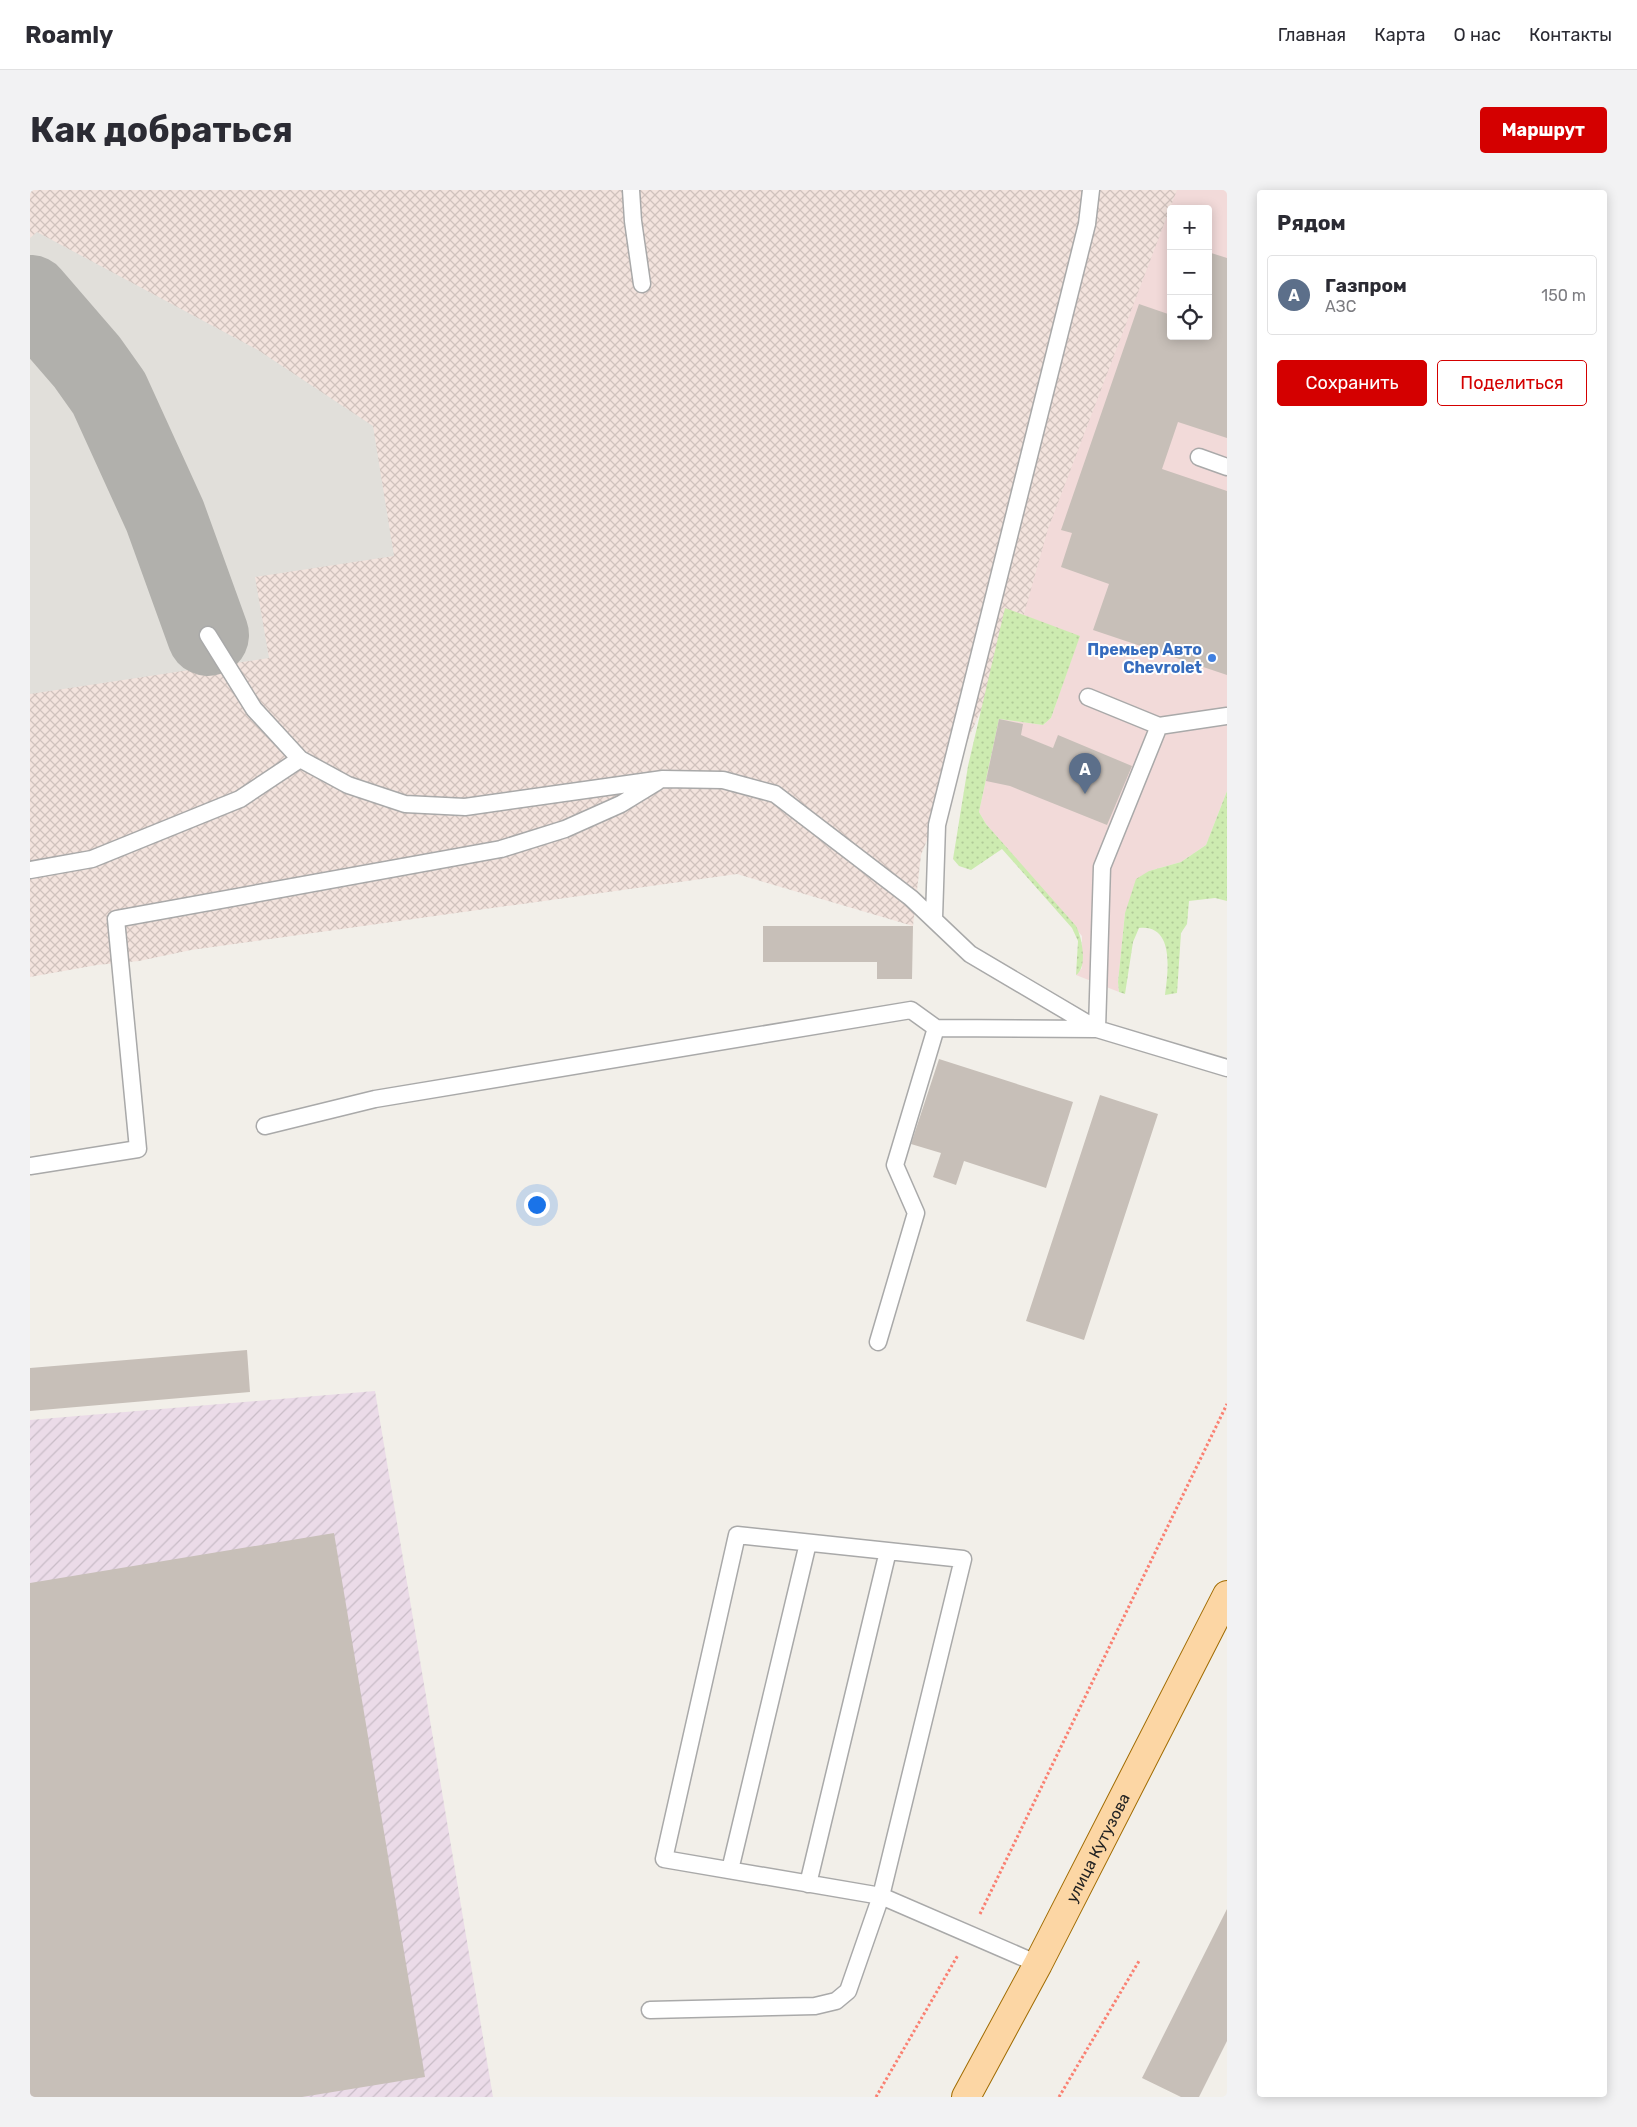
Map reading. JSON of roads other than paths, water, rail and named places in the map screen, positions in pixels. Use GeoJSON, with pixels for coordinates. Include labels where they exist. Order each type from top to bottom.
{"type":"FeatureCollection","features":[{"type":"Feature","properties":{"kind":"main road","name":"улица Кутузова"},"geometry":{"type":"LineString","coordinates":[[966,2097],[1038,1964],[1227,1595]]}},
{"type":"Feature","properties":{"kind":"lane"},"geometry":{"type":"LineString","coordinates":[[631,190],[633,221],[642,284]]}},
{"type":"Feature","properties":{"kind":"lane"},"geometry":{"type":"LineString","coordinates":[[934,918],[937,826],[1087,224],[1091,190]]}},
{"type":"Feature","properties":{"kind":"lane"},"geometry":{"type":"LineString","coordinates":[[1199,457],[1227,467]]}},
{"type":"Feature","properties":{"kind":"lane"},"geometry":{"type":"LineString","coordinates":[[208,635],[254,709],[300,760],[348,785],[405,804],[465,806],[662,779],[723,780],[775,794],[911,898],[970,954],[1097,1028],[1227,1068]]}},
{"type":"Feature","properties":{"kind":"lane"},"geometry":{"type":"LineString","coordinates":[[1088,697],[1159,726],[1227,716]]}},
{"type":"Feature","properties":{"kind":"lane"},"geometry":{"type":"LineString","coordinates":[[1097,1028],[1102,867],[1159,726]]}},
{"type":"Feature","properties":{"kind":"lane"},"geometry":{"type":"LineString","coordinates":[[30,870],[92,859],[240,799],[300,760]]}},
{"type":"Feature","properties":{"kind":"lane"},"geometry":{"type":"LineString","coordinates":[[30,1166],[138,1149],[116,918],[501,849],[573,826],[622,804],[662,779]]}},
{"type":"Feature","properties":{"kind":"lane"},"geometry":{"type":"LineString","coordinates":[[265,1126],[375,1099],[911,1010],[936,1028],[1097,1028]]}},
{"type":"Feature","properties":{"kind":"lane"},"geometry":{"type":"LineString","coordinates":[[878,1342],[916,1213],[895,1165],[936,1028]]}},
{"type":"Feature","properties":{"kind":"lane"},"geometry":{"type":"LineString","coordinates":[[650,2010],[815,2006],[836,2001],[848,1991],[881,1896],[963,1559],[737,1536],[664,1859],[881,1896],[1038,1964]]}},
{"type":"Feature","properties":{"kind":"lane"},"geometry":{"type":"LineString","coordinates":[[730,1870],[808,1543]]}},
{"type":"Feature","properties":{"kind":"lane"},"geometry":{"type":"LineString","coordinates":[[808,1884],[888,1551]]}},
{"type":"Feature","properties":{"kind":"place","name":"Премьер Авто Chevrolet"},"geometry":{"type":"Point","coordinates":[1212,658]}},
{"type":"Feature","properties":{"kind":"place","name":"Газпром"},"geometry":{"type":"Point","coordinates":[1085,794]}}]}
